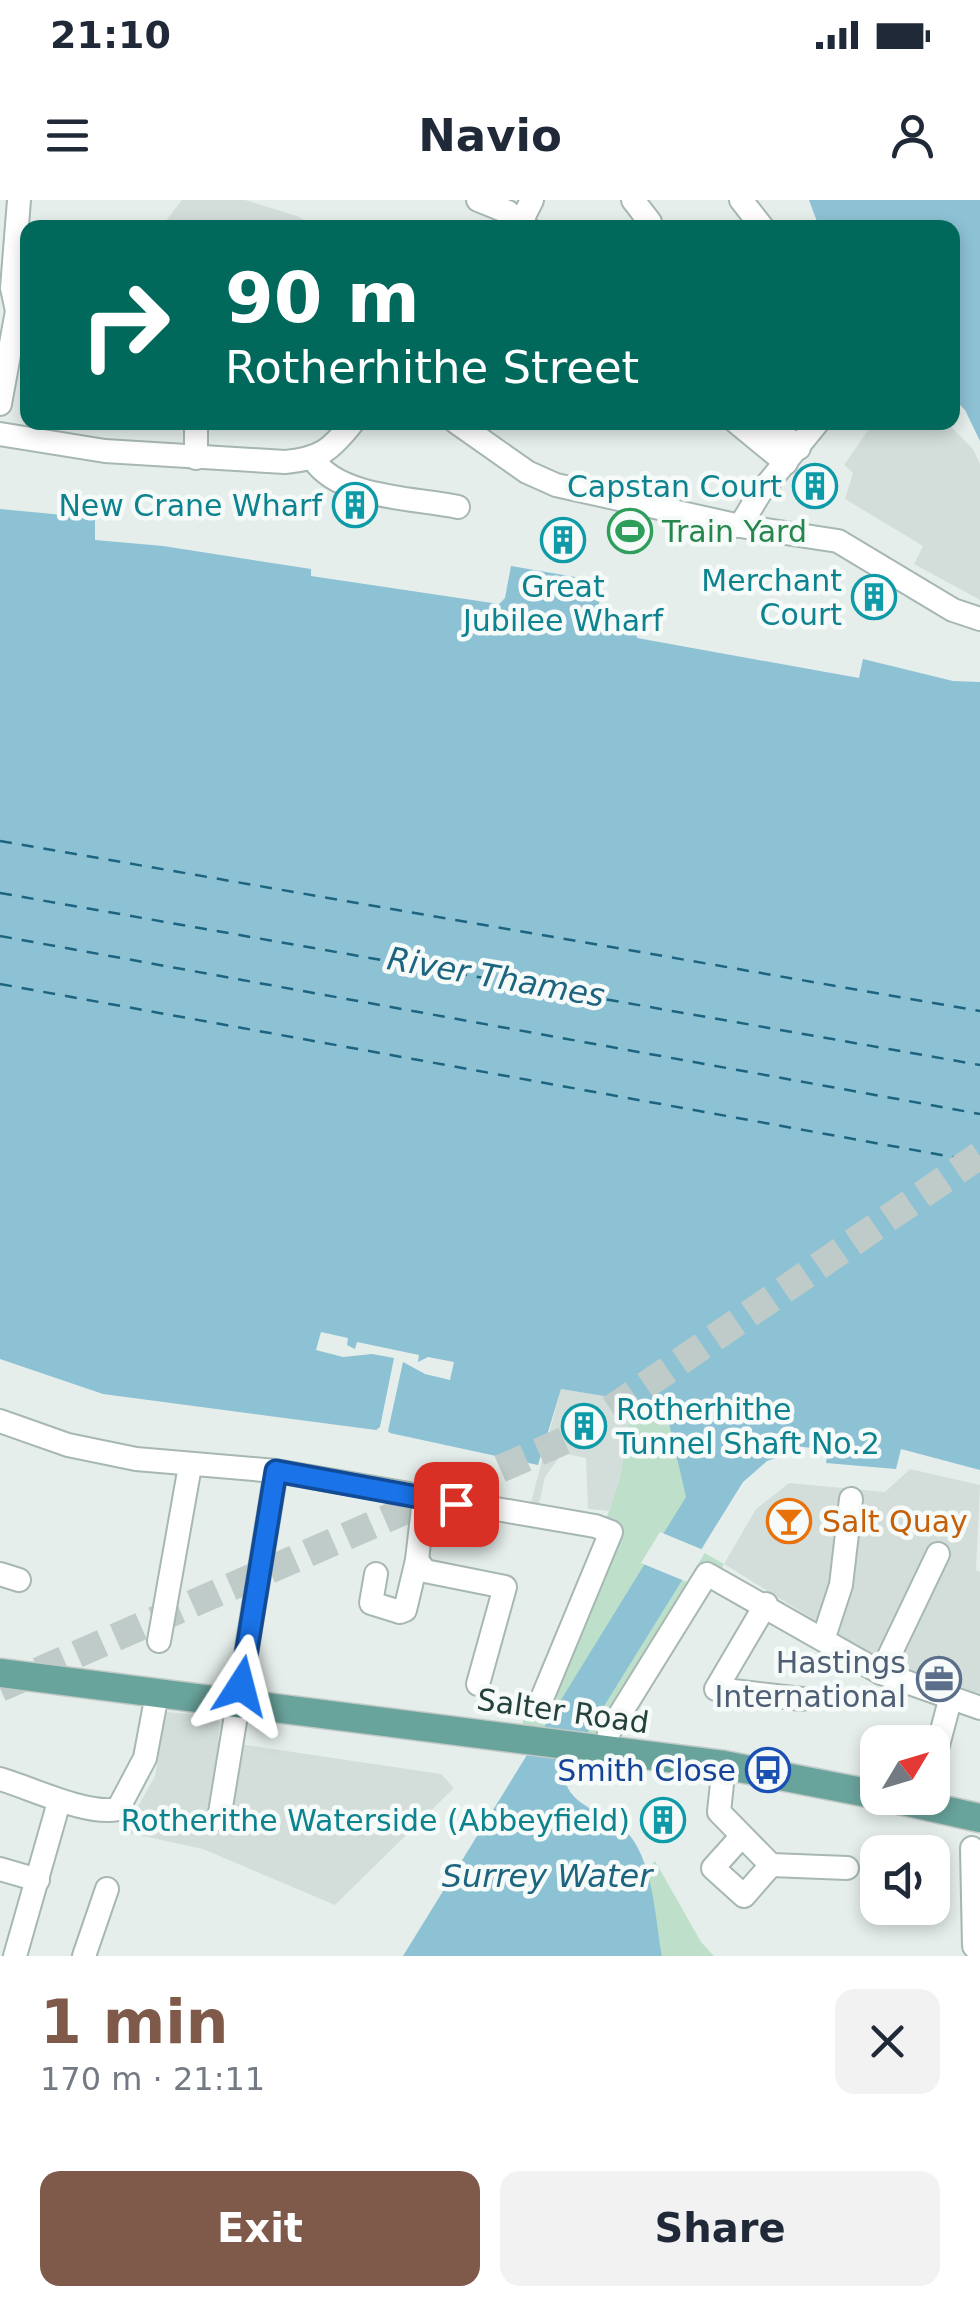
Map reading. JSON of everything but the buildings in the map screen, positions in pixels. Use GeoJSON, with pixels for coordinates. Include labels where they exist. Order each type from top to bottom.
{"type":"FeatureCollection","features":[{"type":"Feature","properties":{"kind":"main road","name":"Salter Road"},"geometry":{"type":"LineString","coordinates":[[0,1673],[478,1732],[615,1742],[860,1792]]}},
{"type":"Feature","properties":{"kind":"main road"},"geometry":{"type":"LineString","coordinates":[[950,1809],[980,1818]]}},
{"type":"Feature","properties":{"kind":"street"},"geometry":{"type":"LineString","coordinates":[[0,404],[17,311],[12,288],[18,200]]}},
{"type":"Feature","properties":{"kind":"street"},"geometry":{"type":"LineString","coordinates":[[478,200],[512,220]]}},
{"type":"Feature","properties":{"kind":"street"},"geometry":{"type":"LineString","coordinates":[[633,200],[648,220]]}},
{"type":"Feature","properties":{"kind":"street"},"geometry":{"type":"LineString","coordinates":[[741,200],[757,220]]}},
{"type":"Feature","properties":{"kind":"street"},"geometry":{"type":"LineString","coordinates":[[196,430],[196,458]]}},
{"type":"Feature","properties":{"kind":"street"},"geometry":{"type":"LineString","coordinates":[[0,434],[105,451],[196,458],[314,460],[329,452],[345,430]]}},
{"type":"Feature","properties":{"kind":"street"},"geometry":{"type":"LineString","coordinates":[[475,430],[527,472],[556,485],[740,526],[838,541],[953,610],[980,619]]}},
{"type":"Feature","properties":{"kind":"street"},"geometry":{"type":"LineString","coordinates":[[749,430],[793,456]]}},
{"type":"Feature","properties":{"kind":"street"},"geometry":{"type":"LineString","coordinates":[[772,430],[793,456]]}},
{"type":"Feature","properties":{"kind":"street"},"geometry":{"type":"LineString","coordinates":[[740,526],[812,430]]}},
{"type":"Feature","properties":{"kind":"street"},"geometry":{"type":"LineString","coordinates":[[314,460],[325,477],[348,485],[458,507]]}},
{"type":"Feature","properties":{"kind":"street"},"geometry":{"type":"LineString","coordinates":[[0,1421],[68,1446],[190,1466],[276,1471],[595,1526],[611,1532],[538,1708]]}},
{"type":"Feature","properties":{"kind":"street"},"geometry":{"type":"LineString","coordinates":[[160,1642],[190,1466]]}},
{"type":"Feature","properties":{"kind":"street"},"geometry":{"type":"LineString","coordinates":[[219,1819],[276,1471]]}},
{"type":"Feature","properties":{"kind":"street"},"geometry":{"type":"LineString","coordinates":[[376,1574],[371,1603],[400,1612],[406,1610],[424,1498]]}},
{"type":"Feature","properties":{"kind":"street"},"geometry":{"type":"LineString","coordinates":[[824,1637],[842,1585],[851,1499]]}},
{"type":"Feature","properties":{"kind":"street"},"geometry":{"type":"LineString","coordinates":[[881,1673],[938,1554]]}},
{"type":"Feature","properties":{"kind":"street"},"geometry":{"type":"LineString","coordinates":[[417,1560],[425,1571],[505,1587],[478,1684]]}},
{"type":"Feature","properties":{"kind":"street"},"geometry":{"type":"LineString","coordinates":[[615,1742],[707,1574],[766,1604],[881,1673],[980,1708]]}},
{"type":"Feature","properties":{"kind":"street"},"geometry":{"type":"LineString","coordinates":[[766,1604],[716,1689],[802,1698]]}},
{"type":"Feature","properties":{"kind":"street"},"geometry":{"type":"LineString","coordinates":[[0,1779],[49,1794],[60,1802],[110,1811],[122,1804],[144,1758],[157,1694]]}},
{"type":"Feature","properties":{"kind":"street"},"geometry":{"type":"LineString","coordinates":[[943,1725],[950,1700]]}},
{"type":"Feature","properties":{"kind":"street"},"geometry":{"type":"LineString","coordinates":[[724,1766],[719,1812],[772,1864],[847,1868]]}},
{"type":"Feature","properties":{"kind":"street"},"geometry":{"type":"LineString","coordinates":[[15,1956],[60,1802]]}},
{"type":"Feature","properties":{"kind":"street"},"geometry":{"type":"LineString","coordinates":[[741,1837],[713,1868],[744,1896],[772,1864]]}},
{"type":"Feature","properties":{"kind":"street"},"geometry":{"type":"LineString","coordinates":[[972,1848],[974,1946],[980,1953]]}},
{"type":"Feature","properties":{"kind":"street"},"geometry":{"type":"LineString","coordinates":[[0,1869],[38,1880]]}},
{"type":"Feature","properties":{"kind":"street"},"geometry":{"type":"LineString","coordinates":[[84,1956],[107,1889]]}},
{"type":"Feature","properties":{"kind":"shaded area"},"geometry":{"type":"Polygon","coordinates":[[[182,200],[245,200],[304,220],[166,220],[182,200]]]}},
{"type":"Feature","properties":{"kind":"shaded area"},"geometry":{"type":"Polygon","coordinates":[[[868,430],[954,430],[973,449],[980,464],[980,600],[914,564],[923,546],[845,499],[853,473],[844,465],[868,430]]]}},
{"type":"Feature","properties":{"kind":"shaded area"},"geometry":{"type":"Polygon","coordinates":[[[561,1389],[632,1400],[620,1478],[609,1511],[588,1509],[586,1458],[562,1453],[545,1477],[539,1504],[531,1502],[561,1389]]]}},
{"type":"Feature","properties":{"kind":"shaded area"},"geometry":{"type":"Polygon","coordinates":[[[910,1469],[980,1485],[976,1570],[980,1572],[980,1703],[871,1655],[724,1564],[756,1509],[789,1483],[885,1492],[910,1469]]]}},
{"type":"Feature","properties":{"kind":"shaded area"},"geometry":{"type":"Polygon","coordinates":[[[166,1712],[214,1716],[220,1723],[218,1741],[441,1774],[454,1788],[335,1905],[203,1849],[124,1832],[155,1776],[166,1712]]]}},
{"type":"Feature","properties":{"kind":"green space"},"geometry":{"type":"Polygon","coordinates":[[[632,1400],[665,1405],[749,1457],[701,1551],[724,1564],[618,1738],[522,1724],[609,1511],[620,1478],[632,1400]]]}},
{"type":"Feature","properties":{"kind":"green space"},"geometry":{"type":"Polygon","coordinates":[[[655,1861],[701,1942],[714,1956],[662,1956],[646,1871],[655,1861]]]}},
{"type":"Feature","properties":{"kind":"water"},"geometry":{"type":"Polygon","coordinates":[[[809,200],[980,200],[980,441],[960,405],[960,220],[816,220],[809,200]]]}},
{"type":"Feature","properties":{"kind":"water"},"geometry":{"type":"Polygon","coordinates":[[[0,509],[95,518],[95,540],[163,546],[311,569],[311,576],[499,604],[505,598],[511,566],[604,582],[597,612],[635,619],[637,638],[859,678],[863,659],[953,681],[980,682],[980,1470],[901,1449],[896,1469],[826,1463],[828,1450],[779,1444],[779,1457],[767,1461],[743,1482],[565,1769],[566,1782],[579,1801],[623,1828],[639,1849],[649,1879],[662,1956],[403,1956],[686,1497],[665,1406],[561,1389],[538,1465],[376,1430],[103,1394],[0,1359],[0,509]]]}},
{"type":"Feature","properties":{"kind":"pier"},"geometry":{"type":"Polygon","coordinates":[[[321,1332],[348,1338],[347,1345],[355,1349],[357,1342],[419,1355],[418,1362],[428,1357],[454,1362],[450,1380],[425,1374],[403,1362],[388,1431],[391,1434],[376,1430],[380,1427],[394,1358],[372,1354],[343,1357],[316,1350],[321,1332]]]}},
{"type":"Feature","properties":{"kind":"pier"},"geometry":{"type":"Polygon","coordinates":[[[660,1532],[706,1551],[687,1582],[641,1563],[660,1532]]]}},
{"type":"Feature","properties":{"kind":"ferry route"},"geometry":{"type":"LineString","coordinates":[[0,841],[980,1011]]}},
{"type":"Feature","properties":{"kind":"ferry route"},"geometry":{"type":"LineString","coordinates":[[0,893],[980,1065]]}},
{"type":"Feature","properties":{"kind":"ferry route"},"geometry":{"type":"LineString","coordinates":[[0,936],[980,1114]]}},
{"type":"Feature","properties":{"kind":"ferry route"},"geometry":{"type":"LineString","coordinates":[[0,984],[980,1162]]}},
{"type":"Feature","properties":{"kind":"tunnel"},"geometry":{"type":"LineString","coordinates":[[0,1688],[566,1440],[980,1155]]}},
{"type":"Feature","properties":{"kind":"place","name":"Capstan Court"},"geometry":{"type":"Point","coordinates":[815,486]}},
{"type":"Feature","properties":{"kind":"place","name":"New Crane Wharf"},"geometry":{"type":"Point","coordinates":[355,505]}},
{"type":"Feature","properties":{"kind":"place","name":"Train Yard"},"geometry":{"type":"Point","coordinates":[630,531]}},
{"type":"Feature","properties":{"kind":"place","name":"Great Jubilee Wharf"},"geometry":{"type":"Point","coordinates":[563,540]}},
{"type":"Feature","properties":{"kind":"place","name":"Merchant Court"},"geometry":{"type":"Point","coordinates":[874,597]}},
{"type":"Feature","properties":{"kind":"place","name":"Rotherhithe Tunnel Shaft No.2"},"geometry":{"type":"Point","coordinates":[584,1426]}},
{"type":"Feature","properties":{"kind":"place","name":"Salt Quay"},"geometry":{"type":"Point","coordinates":[789,1521]}},
{"type":"Feature","properties":{"kind":"place","name":"Hastings International"},"geometry":{"type":"Point","coordinates":[939,1679]}},
{"type":"Feature","properties":{"kind":"place","name":"Smith Close"},"geometry":{"type":"Point","coordinates":[768,1770]}},
{"type":"Feature","properties":{"kind":"place","name":"Rotherithe Waterside (Abbeyfield)"},"geometry":{"type":"Point","coordinates":[663,1820]}},
{"type":"Feature","properties":{"kind":"route"},"geometry":{"type":"LineString","coordinates":[[241,1686],[276,1471],[456,1504]]}},
{"type":"Feature","properties":{"kind":"water label","name":"River Thames"},"geometry":{"type":"Point","coordinates":[496,977]}},
{"type":"Feature","properties":{"kind":"water label","name":"Surrey Water"},"geometry":{"type":"Point","coordinates":[547,1876]}}]}
